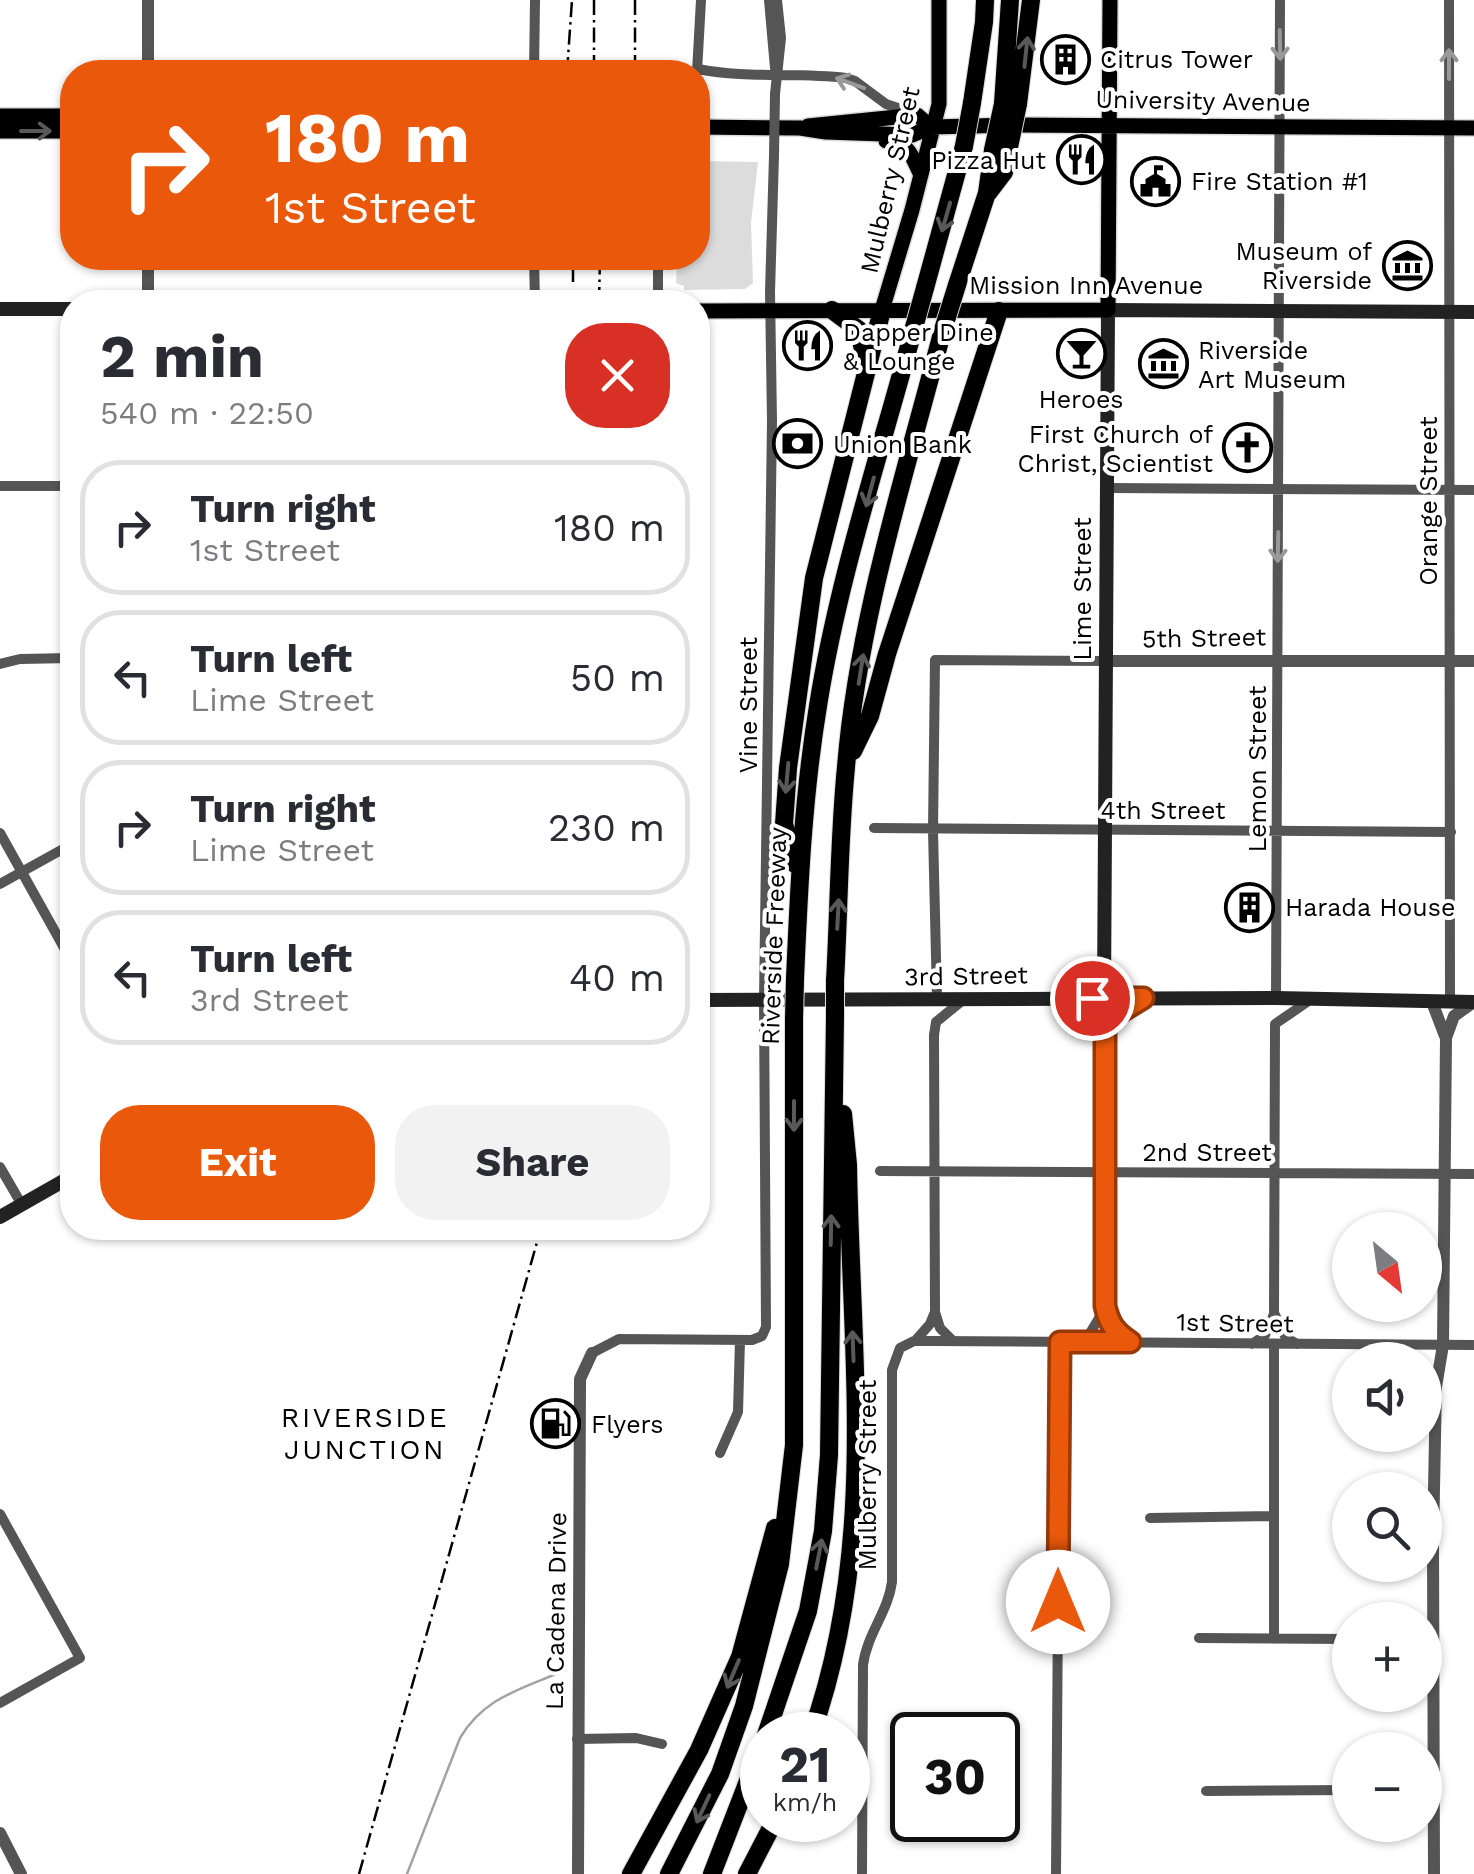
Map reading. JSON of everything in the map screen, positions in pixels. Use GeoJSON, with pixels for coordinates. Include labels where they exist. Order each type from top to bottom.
{"type":"FeatureCollection","features":[{"type":"Feature","properties":{"kind":"highway","name":"Riverside Freeway"},"geometry":{"type":"LineString","coordinates":[[669,1874],[720,1774],[744,1706],[780,1564],[794,1445],[794,1019],[804,806],[822,686],[841,601],[964,146],[984,0]]}},
{"type":"Feature","properties":{"kind":"highway"},"geometry":{"type":"LineString","coordinates":[[1010,0],[1010,104]]}},
{"type":"Feature","properties":{"kind":"highway"},"geometry":{"type":"LineString","coordinates":[[774,1712],[808,1612],[823,1532],[829,1455],[835,981],[846,765],[868,626],[942,334],[987,193],[1004,172],[1000,150],[1031,0]]}},
{"type":"Feature","properties":{"kind":"highway"},"geometry":{"type":"LineString","coordinates":[[832,310],[858,330],[866,366]]}},
{"type":"Feature","properties":{"kind":"highway"},"geometry":{"type":"LineString","coordinates":[[800,879],[784,824],[801,661],[814,578],[882,310]]}},
{"type":"Feature","properties":{"kind":"highway"},"geometry":{"type":"LineString","coordinates":[[846,765],[870,716],[999,311]]}},
{"type":"Feature","properties":{"kind":"highway"},"geometry":{"type":"LineString","coordinates":[[817,1712],[836,1652],[851,1564],[857,1483],[848,1165],[835,1039]]}},
{"type":"Feature","properties":{"kind":"highway"},"geometry":{"type":"LineString","coordinates":[[630,1874],[699,1750],[740,1657],[794,1445]]}},
{"type":"Feature","properties":{"kind":"highway"},"geometry":{"type":"LineString","coordinates":[[712,1874],[740,1802]]}},
{"type":"Feature","properties":{"kind":"highway"},"geometry":{"type":"LineString","coordinates":[[748,1874],[764,1842]]}},
{"type":"Feature","properties":{"kind":"main road","name":"Mulberry Street"},"geometry":{"type":"LineString","coordinates":[[882,310],[938,104],[939,0]]}},
{"type":"Feature","properties":{"kind":"main road","name":"Lime Street"},"geometry":{"type":"LineString","coordinates":[[1104,998],[1110,0]]}},
{"type":"Feature","properties":{"kind":"main road"},"geometry":{"type":"LineString","coordinates":[[917,114],[931,127]]}},
{"type":"Feature","properties":{"kind":"main road","name":"University Avenue"},"geometry":{"type":"LineString","coordinates":[[800,128],[917,114]]}},
{"type":"Feature","properties":{"kind":"main road"},"geometry":{"type":"LineString","coordinates":[[0,116],[60,116]]}},
{"type":"Feature","properties":{"kind":"main road","name":"University Avenue"},"geometry":{"type":"LineString","coordinates":[[710,127],[912,134],[931,127],[1110,125],[1474,128]]}},
{"type":"Feature","properties":{"kind":"main road"},"geometry":{"type":"LineString","coordinates":[[0,131],[60,131]]}},
{"type":"Feature","properties":{"kind":"main road"},"geometry":{"type":"LineString","coordinates":[[864,133],[872,139],[904,145],[920,173]]}},
{"type":"Feature","properties":{"kind":"main road"},"geometry":{"type":"LineString","coordinates":[[0,309],[60,309]]}},
{"type":"Feature","properties":{"kind":"main road","name":"Mission Inn Avenue"},"geometry":{"type":"LineString","coordinates":[[710,311],[1474,312]]}},
{"type":"Feature","properties":{"kind":"main road","name":"3rd Street"},"geometry":{"type":"LineString","coordinates":[[710,1000],[1276,998],[1474,1002]]}},
{"type":"Feature","properties":{"kind":"main road"},"geometry":{"type":"LineString","coordinates":[[0,1217],[60,1183]]}},
{"type":"Feature","properties":{"kind":"street"},"geometry":{"type":"LineString","coordinates":[[148,0],[148,60]]}},
{"type":"Feature","properties":{"kind":"street"},"geometry":{"type":"LineString","coordinates":[[534,60],[535,0]]}},
{"type":"Feature","properties":{"kind":"street"},"geometry":{"type":"LineString","coordinates":[[698,60],[701,0]]}},
{"type":"Feature","properties":{"kind":"street","name":"Vine Street"},"geometry":{"type":"LineString","coordinates":[[769,0],[776,74]]}},
{"type":"Feature","properties":{"kind":"street","name":"Vine Street"},"geometry":{"type":"LineString","coordinates":[[740,1340],[762,1336],[766,1327],[764,1000],[770,311],[775,94],[781,38],[777,0]]}},
{"type":"Feature","properties":{"kind":"street","name":"Lemon Street"},"geometry":{"type":"LineString","coordinates":[[1276,998],[1280,0]]}},
{"type":"Feature","properties":{"kind":"street","name":"Orange Street"},"geometry":{"type":"LineString","coordinates":[[1448,0],[1450,1002]]}},
{"type":"Feature","properties":{"kind":"street"},"geometry":{"type":"LineString","coordinates":[[710,72],[856,81],[886,104],[917,114]]}},
{"type":"Feature","properties":{"kind":"street"},"geometry":{"type":"LineString","coordinates":[[0,486],[60,486]]}},
{"type":"Feature","properties":{"kind":"street"},"geometry":{"type":"LineString","coordinates":[[1106,488],[1474,490]]}},
{"type":"Feature","properties":{"kind":"street"},"geometry":{"type":"LineString","coordinates":[[0,664],[20,659],[60,658]]}},
{"type":"Feature","properties":{"kind":"street","name":"5th Street"},"geometry":{"type":"LineString","coordinates":[[933,830],[935,660],[1474,661]]}},
{"type":"Feature","properties":{"kind":"street","name":"4th Street"},"geometry":{"type":"LineString","coordinates":[[874,828],[1451,832]]}},
{"type":"Feature","properties":{"kind":"street"},"geometry":{"type":"LineString","coordinates":[[933,830],[937,999]]}},
{"type":"Feature","properties":{"kind":"street"},"geometry":{"type":"LineString","coordinates":[[0,833],[60,940]]}},
{"type":"Feature","properties":{"kind":"street"},"geometry":{"type":"LineString","coordinates":[[0,884],[60,851]]}},
{"type":"Feature","properties":{"kind":"street"},"geometry":{"type":"LineString","coordinates":[[1130,1342],[1108,1321],[1105,1306],[1105,1030],[1112,1017],[1143,998]]}},
{"type":"Feature","properties":{"kind":"street"},"geometry":{"type":"LineString","coordinates":[[953,1341],[940,1328],[935,1312],[934,1035],[936,1022],[964,999]]}},
{"type":"Feature","properties":{"kind":"street"},"geometry":{"type":"LineString","coordinates":[[1252,1344],[1265,1335],[1274,1314],[1275,1024],[1310,999]]}},
{"type":"Feature","properties":{"kind":"street"},"geometry":{"type":"LineString","coordinates":[[1432,1002],[1446,1038]]}},
{"type":"Feature","properties":{"kind":"street"},"geometry":{"type":"LineString","coordinates":[[1431,1602],[1436,1387],[1443,1346],[1446,1038],[1454,1016],[1474,1002]]}},
{"type":"Feature","properties":{"kind":"street"},"geometry":{"type":"LineString","coordinates":[[0,1166],[22,1205]]}},
{"type":"Feature","properties":{"kind":"street","name":"2nd Street"},"geometry":{"type":"LineString","coordinates":[[880,1171],[1474,1174]]}},
{"type":"Feature","properties":{"kind":"street"},"geometry":{"type":"LineString","coordinates":[[1076,1342],[1101,1319],[1105,1306]]}},
{"type":"Feature","properties":{"kind":"street","name":"Mulberry Street"},"geometry":{"type":"LineString","coordinates":[[862,1874],[864,1665],[869,1638],[887,1606],[892,1582],[892,1370],[900,1348],[914,1341],[935,1312]]}},
{"type":"Feature","properties":{"kind":"street"},"geometry":{"type":"LineString","coordinates":[[1274,1314],[1286,1338],[1298,1344]]}},
{"type":"Feature","properties":{"kind":"street"},"geometry":{"type":"LineString","coordinates":[[592,1352],[619,1339],[740,1340],[738,1412],[720,1454]]}},
{"type":"Feature","properties":{"kind":"street","name":"1st Street"},"geometry":{"type":"LineString","coordinates":[[914,1341],[1474,1345]]}},
{"type":"Feature","properties":{"kind":"street"},"geometry":{"type":"LineString","coordinates":[[1056,1874],[1060,1342]]}},
{"type":"Feature","properties":{"kind":"street"},"geometry":{"type":"LineString","coordinates":[[1274,1344],[1274,1639]]}},
{"type":"Feature","properties":{"kind":"street","name":"La Cadena Drive"},"geometry":{"type":"LineString","coordinates":[[578,1874],[580,1378],[592,1352]]}},
{"type":"Feature","properties":{"kind":"street"},"geometry":{"type":"LineString","coordinates":[[0,1514],[80,1658],[0,1704]]}},
{"type":"Feature","properties":{"kind":"street"},"geometry":{"type":"LineString","coordinates":[[1150,1518],[1273,1516]]}},
{"type":"Feature","properties":{"kind":"street"},"geometry":{"type":"LineString","coordinates":[[1200,1638],[1332,1639]]}},
{"type":"Feature","properties":{"kind":"street"},"geometry":{"type":"LineString","coordinates":[[576,1739],[636,1738],[662,1744]]}},
{"type":"Feature","properties":{"kind":"street"},"geometry":{"type":"LineString","coordinates":[[1206,1791],[1332,1790]]}},
{"type":"Feature","properties":{"kind":"street"},"geometry":{"type":"LineString","coordinates":[[0,1832],[15,1872]]}},
{"type":"Feature","properties":{"kind":"street"},"geometry":{"type":"LineString","coordinates":[[1432,1842],[1434,1874]]}},
{"type":"Feature","properties":{"kind":"shaded area"},"geometry":{"type":"Polygon","coordinates":[[[710,161],[758,162],[751,223],[753,283],[745,289],[684,290],[684,286],[676,283],[677,270],[710,270],[710,161]]]}},
{"type":"Feature","properties":{"kind":"waterway"},"geometry":{"type":"LineString","coordinates":[[407,1874],[460,1738],[470,1724],[506,1695],[565,1670]]}},
{"type":"Feature","properties":{"kind":"railway"},"geometry":{"type":"LineString","coordinates":[[568,60],[572,0]]}},
{"type":"Feature","properties":{"kind":"railway"},"geometry":{"type":"LineString","coordinates":[[594,0],[594,60]]}},
{"type":"Feature","properties":{"kind":"railway"},"geometry":{"type":"LineString","coordinates":[[635,0],[635,60]]}},
{"type":"Feature","properties":{"kind":"railway"},"geometry":{"type":"LineString","coordinates":[[573,270],[573,282]]}},
{"type":"Feature","properties":{"kind":"railway"},"geometry":{"type":"LineString","coordinates":[[599,290],[600,270]]}},
{"type":"Feature","properties":{"kind":"railway"},"geometry":{"type":"LineString","coordinates":[[359,1874],[538,1240]]}},
{"type":"Feature","properties":{"kind":"place","name":"Citrus Tower"},"geometry":{"type":"Point","coordinates":[1065,59]}},
{"type":"Feature","properties":{"kind":"place","name":"Pizza Hut"},"geometry":{"type":"Point","coordinates":[1081,160]}},
{"type":"Feature","properties":{"kind":"place","name":"Fire Station #1"},"geometry":{"type":"Point","coordinates":[1156,181]}},
{"type":"Feature","properties":{"kind":"place","name":"Museum of Riverside"},"geometry":{"type":"Point","coordinates":[1407,265]}},
{"type":"Feature","properties":{"kind":"place","name":"Dapper Dine & Lounge"},"geometry":{"type":"Point","coordinates":[808,346]}},
{"type":"Feature","properties":{"kind":"place","name":"Heroes"},"geometry":{"type":"Point","coordinates":[1081,353]}},
{"type":"Feature","properties":{"kind":"place","name":"Riverside Art Museum"},"geometry":{"type":"Point","coordinates":[1163,364]}},
{"type":"Feature","properties":{"kind":"place","name":"Union Bank"},"geometry":{"type":"Point","coordinates":[798,444]}},
{"type":"Feature","properties":{"kind":"place","name":"First Church of Christ, Scientist"},"geometry":{"type":"Point","coordinates":[1248,448]}},
{"type":"Feature","properties":{"kind":"place","name":"Harada House"},"geometry":{"type":"Point","coordinates":[1250,907]}},
{"type":"Feature","properties":{"kind":"place","name":"Flyers"},"geometry":{"type":"Point","coordinates":[556,1424]}},
{"type":"Feature","properties":{"kind":"district","name":"RIVERSIDE JUNCTION"},"geometry":{"type":"Point","coordinates":[365,1433]}},
{"type":"Feature","properties":{"kind":"route"},"geometry":{"type":"LineString","coordinates":[[1058,1602],[1060,1342],[1130,1342],[1108,1321],[1105,1306],[1105,1030],[1112,1017],[1143,998],[1092,998]]}}]}
